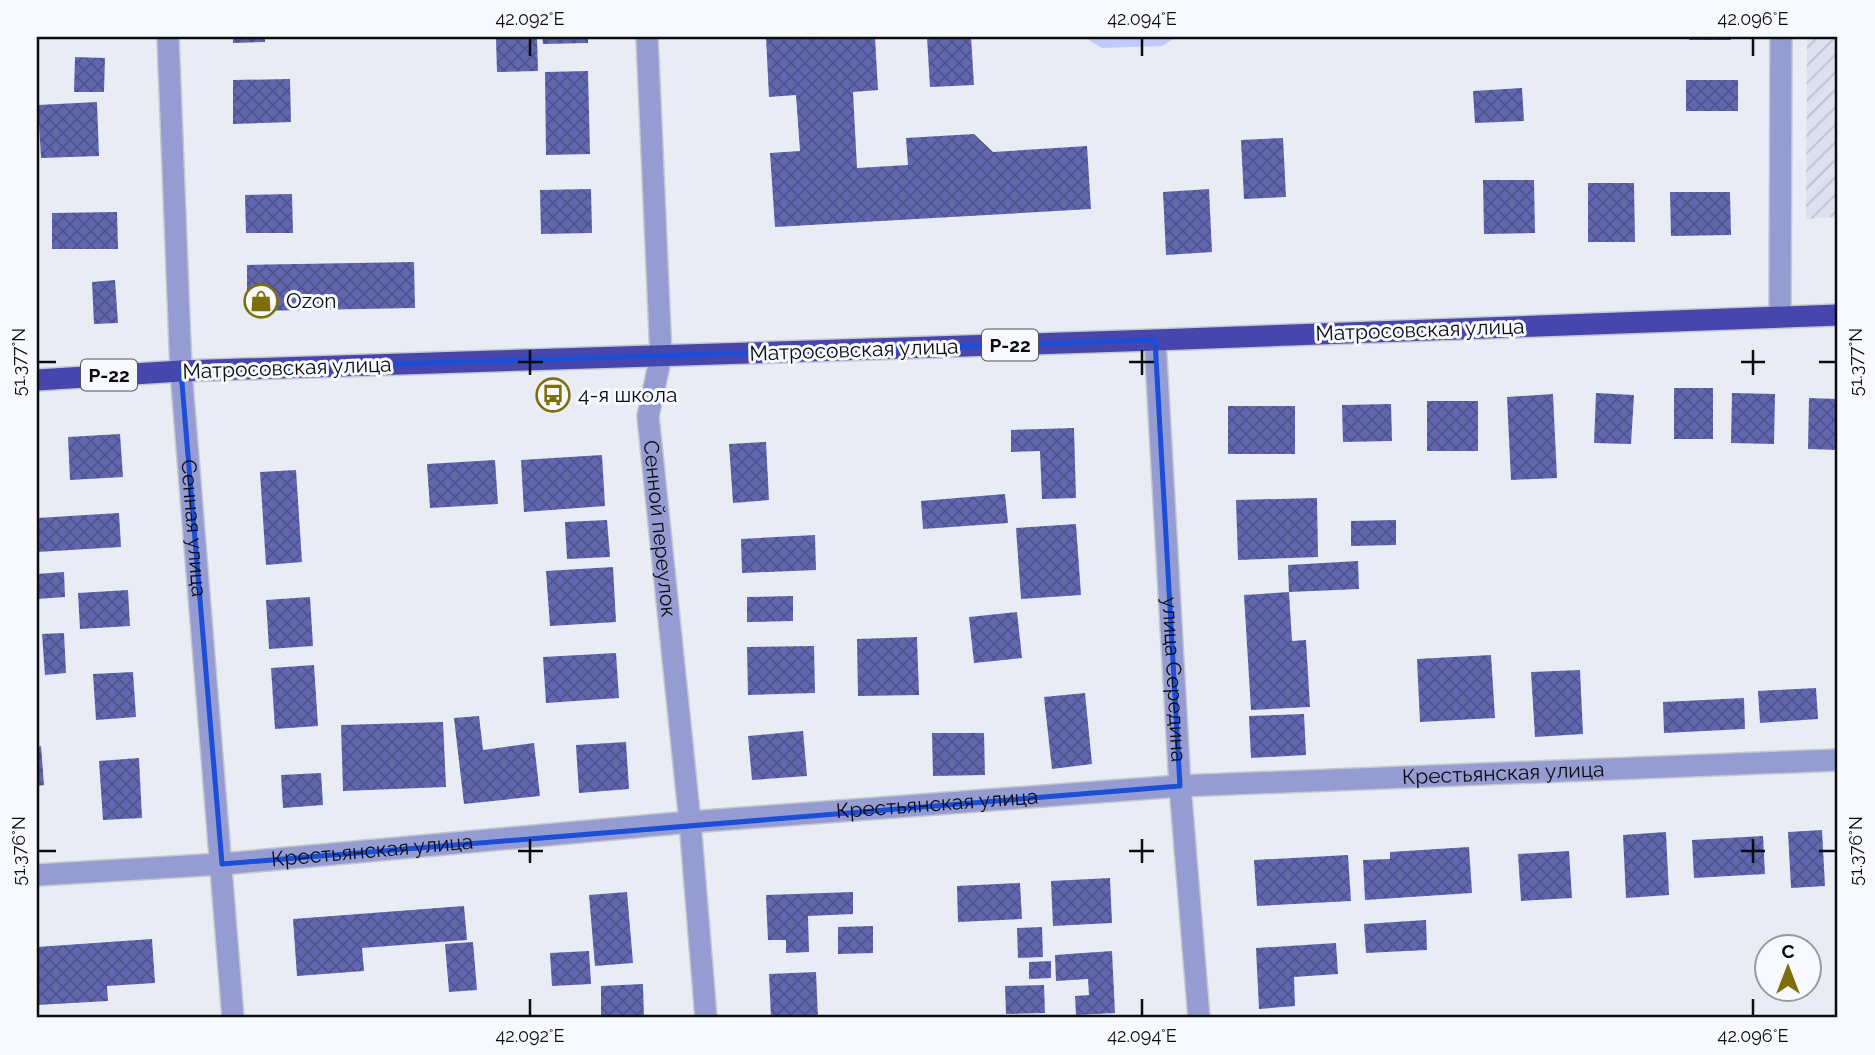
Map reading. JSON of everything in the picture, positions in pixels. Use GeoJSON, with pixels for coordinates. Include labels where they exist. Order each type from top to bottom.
{"type":"FeatureCollection","features":[{"type":"Feature","properties":{"kind":"highway","name":"Матросовская улица"},"geometry":{"type":"LineString","coordinates":[[37,380],[181,371],[1838,315]]}},
{"type":"Feature","properties":{"kind":"street","name":"Сенная улица"},"geometry":{"type":"LineString","coordinates":[[168,37],[181,371],[233,1018]]}},
{"type":"Feature","properties":{"kind":"street","name":"Сенной переулок"},"geometry":{"type":"LineString","coordinates":[[648,37],[661,356],[648,416],[690,821],[706,1018]]}},
{"type":"Feature","properties":{"kind":"street"},"geometry":{"type":"LineString","coordinates":[[1780,316],[1782,37]]}},
{"type":"Feature","properties":{"kind":"street","name":"улица Середина"},"geometry":{"type":"LineString","coordinates":[[1156,340],[1180,786],[1199,1018]]}},
{"type":"Feature","properties":{"kind":"street","name":"Крестьянская улица"},"geometry":{"type":"LineString","coordinates":[[37,876],[222,863],[690,821],[1180,786],[1838,760]]}},
{"type":"Feature","properties":{"kind":"highlighted area"},"geometry":{"type":"Polygon","coordinates":[[[1155,340],[1180,786],[222,864],[181,371],[1155,340]]]}},
{"type":"Feature","properties":{"kind":"shaded area"},"geometry":{"type":"Polygon","coordinates":[[[1084,37],[1177,37],[1162,46],[1102,48],[1084,37]]]}},
{"type":"Feature","properties":{"kind":"shaded area"},"geometry":{"type":"Polygon","coordinates":[[[1807,37],[1838,37],[1838,217],[1806,219],[1807,37]]]}},
{"type":"Feature","properties":{"kind":"building"},"geometry":{"type":"Polygon","coordinates":[[[233,37],[265,37],[265,42],[233,43],[233,37]]]}},
{"type":"Feature","properties":{"kind":"building"},"geometry":{"type":"Polygon","coordinates":[[[542,37],[588,37],[588,43],[543,44],[542,37]]]}},
{"type":"Feature","properties":{"kind":"building"},"geometry":{"type":"Polygon","coordinates":[[[766,37],[875,37],[878,90],[853,92],[857,168],[908,165],[906,138],[974,134],[993,152],[1087,146],[1091,209],[775,227],[770,153],[800,151],[796,95],[769,97],[766,37]]]}},
{"type":"Feature","properties":{"kind":"building"},"geometry":{"type":"Polygon","coordinates":[[[927,37],[971,37],[974,85],[930,87],[927,37]]]}},
{"type":"Feature","properties":{"kind":"building"},"geometry":{"type":"Polygon","coordinates":[[[1689,37],[1731,37],[1731,40],[1689,40],[1689,37]]]}},
{"type":"Feature","properties":{"kind":"building"},"geometry":{"type":"Polygon","coordinates":[[[537,38],[538,71],[497,72],[496,39],[537,38]]]}},
{"type":"Feature","properties":{"kind":"building"},"geometry":{"type":"Polygon","coordinates":[[[75,57],[105,58],[104,92],[74,92],[75,57]]]}},
{"type":"Feature","properties":{"kind":"building"},"geometry":{"type":"Polygon","coordinates":[[[588,71],[590,154],[546,155],[545,72],[588,71]]]}},
{"type":"Feature","properties":{"kind":"building"},"geometry":{"type":"Polygon","coordinates":[[[290,79],[291,122],[233,124],[233,80],[290,79]]]}},
{"type":"Feature","properties":{"kind":"building"},"geometry":{"type":"Polygon","coordinates":[[[1686,80],[1738,80],[1738,111],[1686,111],[1686,80]]]}},
{"type":"Feature","properties":{"kind":"building"},"geometry":{"type":"Polygon","coordinates":[[[1522,88],[1524,121],[1475,123],[1473,91],[1522,88]]]}},
{"type":"Feature","properties":{"kind":"building"},"geometry":{"type":"Polygon","coordinates":[[[97,102],[99,156],[41,158],[38,105],[97,102]]]}},
{"type":"Feature","properties":{"kind":"building"},"geometry":{"type":"Polygon","coordinates":[[[1283,138],[1286,197],[1244,199],[1241,140],[1283,138]]]}},
{"type":"Feature","properties":{"kind":"building"},"geometry":{"type":"Polygon","coordinates":[[[1483,180],[1534,180],[1535,233],[1484,234],[1483,180]]]}},
{"type":"Feature","properties":{"kind":"building"},"geometry":{"type":"Polygon","coordinates":[[[1588,183],[1634,183],[1635,242],[1588,242],[1588,183]]]}},
{"type":"Feature","properties":{"kind":"building"},"geometry":{"type":"Polygon","coordinates":[[[591,189],[592,233],[541,234],[540,190],[591,189]]]}},
{"type":"Feature","properties":{"kind":"building"},"geometry":{"type":"Polygon","coordinates":[[[1209,189],[1212,252],[1166,255],[1163,192],[1209,189]]]}},
{"type":"Feature","properties":{"kind":"building"},"geometry":{"type":"Polygon","coordinates":[[[1670,192],[1730,192],[1731,235],[1671,236],[1670,192]]]}},
{"type":"Feature","properties":{"kind":"building"},"geometry":{"type":"Polygon","coordinates":[[[292,194],[293,233],[246,233],[245,195],[292,194]]]}},
{"type":"Feature","properties":{"kind":"building"},"geometry":{"type":"Polygon","coordinates":[[[117,212],[118,249],[52,249],[52,213],[117,212]]]}},
{"type":"Feature","properties":{"kind":"building"},"geometry":{"type":"Polygon","coordinates":[[[414,262],[415,308],[247,311],[247,265],[414,262]]]}},
{"type":"Feature","properties":{"kind":"building"},"geometry":{"type":"Polygon","coordinates":[[[115,280],[118,323],[94,324],[92,282],[115,280]]]}},
{"type":"Feature","properties":{"kind":"building"},"geometry":{"type":"Polygon","coordinates":[[[1674,388],[1713,388],[1713,439],[1674,439],[1674,388]]]}},
{"type":"Feature","properties":{"kind":"building"},"geometry":{"type":"Polygon","coordinates":[[[1596,393],[1634,395],[1631,444],[1594,443],[1596,393]]]}},
{"type":"Feature","properties":{"kind":"building"},"geometry":{"type":"Polygon","coordinates":[[[1732,393],[1775,394],[1774,444],[1731,443],[1732,393]]]}},
{"type":"Feature","properties":{"kind":"building"},"geometry":{"type":"Polygon","coordinates":[[[1553,394],[1557,478],[1511,480],[1507,397],[1553,394]]]}},
{"type":"Feature","properties":{"kind":"building"},"geometry":{"type":"Polygon","coordinates":[[[1809,398],[1838,399],[1838,450],[1808,449],[1809,398]]]}},
{"type":"Feature","properties":{"kind":"building"},"geometry":{"type":"Polygon","coordinates":[[[1427,401],[1478,401],[1478,451],[1427,451],[1427,401]]]}},
{"type":"Feature","properties":{"kind":"building"},"geometry":{"type":"Polygon","coordinates":[[[1391,404],[1392,441],[1343,442],[1342,405],[1391,404]]]}},
{"type":"Feature","properties":{"kind":"building"},"geometry":{"type":"Polygon","coordinates":[[[1228,406],[1295,406],[1295,454],[1228,454],[1228,406]]]}},
{"type":"Feature","properties":{"kind":"building"},"geometry":{"type":"Polygon","coordinates":[[[1074,428],[1076,498],[1042,499],[1040,451],[1011,452],[1011,430],[1074,428]]]}},
{"type":"Feature","properties":{"kind":"building"},"geometry":{"type":"Polygon","coordinates":[[[120,434],[123,477],[70,480],[68,437],[120,434]]]}},
{"type":"Feature","properties":{"kind":"building"},"geometry":{"type":"Polygon","coordinates":[[[766,442],[769,500],[733,503],[729,444],[766,442]]]}},
{"type":"Feature","properties":{"kind":"building"},"geometry":{"type":"Polygon","coordinates":[[[602,455],[605,506],[524,512],[521,460],[602,455]]]}},
{"type":"Feature","properties":{"kind":"building"},"geometry":{"type":"Polygon","coordinates":[[[495,460],[498,504],[430,508],[427,464],[495,460]]]}},
{"type":"Feature","properties":{"kind":"building"},"geometry":{"type":"Polygon","coordinates":[[[296,470],[302,562],[266,565],[260,472],[296,470]]]}},
{"type":"Feature","properties":{"kind":"building"},"geometry":{"type":"Polygon","coordinates":[[[1005,494],[1008,523],[923,529],[921,501],[1005,494]]]}},
{"type":"Feature","properties":{"kind":"building"},"geometry":{"type":"Polygon","coordinates":[[[1317,498],[1318,557],[1238,560],[1236,500],[1317,498]]]}},
{"type":"Feature","properties":{"kind":"building"},"geometry":{"type":"Polygon","coordinates":[[[119,513],[121,547],[37,552],[37,518],[119,513]]]}},
{"type":"Feature","properties":{"kind":"building"},"geometry":{"type":"Polygon","coordinates":[[[607,520],[610,557],[567,559],[565,522],[607,520]]]}},
{"type":"Feature","properties":{"kind":"building"},"geometry":{"type":"Polygon","coordinates":[[[1396,520],[1396,545],[1351,546],[1351,521],[1396,520]]]}},
{"type":"Feature","properties":{"kind":"building"},"geometry":{"type":"Polygon","coordinates":[[[1076,524],[1081,595],[1021,599],[1016,528],[1076,524]]]}},
{"type":"Feature","properties":{"kind":"building"},"geometry":{"type":"Polygon","coordinates":[[[815,535],[816,570],[742,573],[741,539],[815,535]]]}},
{"type":"Feature","properties":{"kind":"building"},"geometry":{"type":"Polygon","coordinates":[[[1358,561],[1359,589],[1289,592],[1288,565],[1358,561]]]}},
{"type":"Feature","properties":{"kind":"building"},"geometry":{"type":"Polygon","coordinates":[[[613,567],[616,622],[550,626],[546,571],[613,567]]]}},
{"type":"Feature","properties":{"kind":"building"},"geometry":{"type":"Polygon","coordinates":[[[64,572],[65,597],[37,599],[37,574],[64,572]]]}},
{"type":"Feature","properties":{"kind":"building"},"geometry":{"type":"Polygon","coordinates":[[[128,590],[130,626],[80,629],[78,593],[128,590]]]}},
{"type":"Feature","properties":{"kind":"building"},"geometry":{"type":"Polygon","coordinates":[[[1289,592],[1292,641],[1306,640],[1310,707],[1251,710],[1244,595],[1289,592]]]}},
{"type":"Feature","properties":{"kind":"building"},"geometry":{"type":"Polygon","coordinates":[[[793,596],[793,621],[747,622],[747,597],[793,596]]]}},
{"type":"Feature","properties":{"kind":"building"},"geometry":{"type":"Polygon","coordinates":[[[310,597],[313,646],[269,649],[266,600],[310,597]]]}},
{"type":"Feature","properties":{"kind":"building"},"geometry":{"type":"Polygon","coordinates":[[[1017,612],[1022,658],[974,663],[969,617],[1017,612]]]}},
{"type":"Feature","properties":{"kind":"building"},"geometry":{"type":"Polygon","coordinates":[[[64,633],[66,673],[45,675],[42,634],[64,633]]]}},
{"type":"Feature","properties":{"kind":"building"},"geometry":{"type":"Polygon","coordinates":[[[917,637],[919,695],[858,696],[857,639],[917,637]]]}},
{"type":"Feature","properties":{"kind":"building"},"geometry":{"type":"Polygon","coordinates":[[[814,646],[815,693],[748,695],[747,647],[814,646]]]}},
{"type":"Feature","properties":{"kind":"building"},"geometry":{"type":"Polygon","coordinates":[[[616,653],[619,698],[546,703],[543,657],[616,653]]]}},
{"type":"Feature","properties":{"kind":"building"},"geometry":{"type":"Polygon","coordinates":[[[1491,655],[1495,718],[1420,722],[1417,659],[1491,655]]]}},
{"type":"Feature","properties":{"kind":"building"},"geometry":{"type":"Polygon","coordinates":[[[314,665],[318,726],[275,729],[271,668],[314,665]]]}},
{"type":"Feature","properties":{"kind":"building"},"geometry":{"type":"Polygon","coordinates":[[[1580,670],[1583,734],[1535,737],[1531,672],[1580,670]]]}},
{"type":"Feature","properties":{"kind":"building"},"geometry":{"type":"Polygon","coordinates":[[[133,672],[136,717],[96,720],[93,674],[133,672]]]}},
{"type":"Feature","properties":{"kind":"building"},"geometry":{"type":"Polygon","coordinates":[[[1816,688],[1818,719],[1760,723],[1758,691],[1816,688]]]}},
{"type":"Feature","properties":{"kind":"building"},"geometry":{"type":"Polygon","coordinates":[[[1085,693],[1092,764],[1052,769],[1044,697],[1085,693]]]}},
{"type":"Feature","properties":{"kind":"building"},"geometry":{"type":"Polygon","coordinates":[[[1744,698],[1745,729],[1664,733],[1663,702],[1744,698]]]}},
{"type":"Feature","properties":{"kind":"building"},"geometry":{"type":"Polygon","coordinates":[[[1304,714],[1306,755],[1251,758],[1249,716],[1304,714]]]}},
{"type":"Feature","properties":{"kind":"building"},"geometry":{"type":"Polygon","coordinates":[[[479,716],[483,750],[534,743],[540,796],[464,804],[454,718],[479,716]]]}},
{"type":"Feature","properties":{"kind":"building"},"geometry":{"type":"Polygon","coordinates":[[[443,722],[446,787],[343,791],[341,725],[443,722]]]}},
{"type":"Feature","properties":{"kind":"building"},"geometry":{"type":"Polygon","coordinates":[[[803,731],[807,776],[752,780],[748,736],[803,731]]]}},
{"type":"Feature","properties":{"kind":"building"},"geometry":{"type":"Polygon","coordinates":[[[932,733],[984,733],[985,775],[933,776],[932,733]]]}},
{"type":"Feature","properties":{"kind":"building"},"geometry":{"type":"Polygon","coordinates":[[[626,742],[629,789],[579,793],[576,745],[626,742]]]}},
{"type":"Feature","properties":{"kind":"building"},"geometry":{"type":"Polygon","coordinates":[[[41,746],[44,785],[37,786],[37,747],[41,746]]]}},
{"type":"Feature","properties":{"kind":"building"},"geometry":{"type":"Polygon","coordinates":[[[139,758],[142,818],[103,820],[99,761],[139,758]]]}},
{"type":"Feature","properties":{"kind":"building"},"geometry":{"type":"Polygon","coordinates":[[[321,773],[323,805],[283,808],[281,775],[321,773]]]}},
{"type":"Feature","properties":{"kind":"building"},"geometry":{"type":"Polygon","coordinates":[[[1822,830],[1825,886],[1791,888],[1788,832],[1822,830]]]}},
{"type":"Feature","properties":{"kind":"building"},"geometry":{"type":"Polygon","coordinates":[[[1666,832],[1669,895],[1626,898],[1623,835],[1666,832]]]}},
{"type":"Feature","properties":{"kind":"building"},"geometry":{"type":"Polygon","coordinates":[[[1763,836],[1765,874],[1694,878],[1692,840],[1763,836]]]}},
{"type":"Feature","properties":{"kind":"building"},"geometry":{"type":"Polygon","coordinates":[[[1469,847],[1472,893],[1365,900],[1363,860],[1390,859],[1390,852],[1469,847]]]}},
{"type":"Feature","properties":{"kind":"building"},"geometry":{"type":"Polygon","coordinates":[[[1569,851],[1572,898],[1521,901],[1518,854],[1569,851]]]}},
{"type":"Feature","properties":{"kind":"building"},"geometry":{"type":"Polygon","coordinates":[[[1348,855],[1351,901],[1257,906],[1254,860],[1348,855]]]}},
{"type":"Feature","properties":{"kind":"building"},"geometry":{"type":"Polygon","coordinates":[[[1110,878],[1112,923],[1053,926],[1051,881],[1110,878]]]}},
{"type":"Feature","properties":{"kind":"building"},"geometry":{"type":"Polygon","coordinates":[[[1020,883],[1022,919],[958,922],[957,886],[1020,883]]]}},
{"type":"Feature","properties":{"kind":"building"},"geometry":{"type":"Polygon","coordinates":[[[627,892],[633,963],[595,966],[589,895],[627,892]]]}},
{"type":"Feature","properties":{"kind":"building"},"geometry":{"type":"Polygon","coordinates":[[[853,892],[853,914],[808,916],[809,952],[786,953],[786,940],[768,940],[766,895],[853,892]]]}},
{"type":"Feature","properties":{"kind":"building"},"geometry":{"type":"Polygon","coordinates":[[[464,906],[467,940],[362,948],[364,971],[297,976],[293,919],[464,906]]]}},
{"type":"Feature","properties":{"kind":"building"},"geometry":{"type":"Polygon","coordinates":[[[1426,920],[1427,950],[1366,953],[1364,924],[1426,920]]]}},
{"type":"Feature","properties":{"kind":"building"},"geometry":{"type":"Polygon","coordinates":[[[873,926],[873,953],[838,954],[838,927],[873,926]]]}},
{"type":"Feature","properties":{"kind":"building"},"geometry":{"type":"Polygon","coordinates":[[[1042,927],[1043,957],[1018,958],[1017,928],[1042,927]]]}},
{"type":"Feature","properties":{"kind":"building"},"geometry":{"type":"Polygon","coordinates":[[[152,939],[155,983],[107,986],[108,1001],[37,1005],[37,947],[152,939]]]}},
{"type":"Feature","properties":{"kind":"building"},"geometry":{"type":"Polygon","coordinates":[[[473,942],[477,990],[449,992],[445,944],[473,942]]]}},
{"type":"Feature","properties":{"kind":"building"},"geometry":{"type":"Polygon","coordinates":[[[1336,943],[1338,974],[1294,977],[1295,1006],[1259,1009],[1256,948],[1336,943]]]}},
{"type":"Feature","properties":{"kind":"building"},"geometry":{"type":"Polygon","coordinates":[[[589,951],[591,984],[552,986],[550,953],[589,951]]]}},
{"type":"Feature","properties":{"kind":"building"},"geometry":{"type":"Polygon","coordinates":[[[1112,951],[1115,1013],[1076,1015],[1075,996],[1089,995],[1088,979],[1056,981],[1055,955],[1112,951]]]}},
{"type":"Feature","properties":{"kind":"building"},"geometry":{"type":"Polygon","coordinates":[[[1051,961],[1051,978],[1029,979],[1029,962],[1051,961]]]}},
{"type":"Feature","properties":{"kind":"building"},"geometry":{"type":"Polygon","coordinates":[[[816,972],[818,1018],[771,1018],[769,974],[816,972]]]}},
{"type":"Feature","properties":{"kind":"building"},"geometry":{"type":"Polygon","coordinates":[[[643,984],[644,1018],[601,1018],[601,986],[643,984]]]}},
{"type":"Feature","properties":{"kind":"building"},"geometry":{"type":"Polygon","coordinates":[[[1044,985],[1045,1013],[1006,1014],[1005,986],[1044,985]]]}},
{"type":"Feature","properties":{"kind":"place","name":"Ozon"},"geometry":{"type":"Point","coordinates":[261,301]}},
{"type":"Feature","properties":{"kind":"place","name":"4-я школа"},"geometry":{"type":"Point","coordinates":[553,395]}}]}
